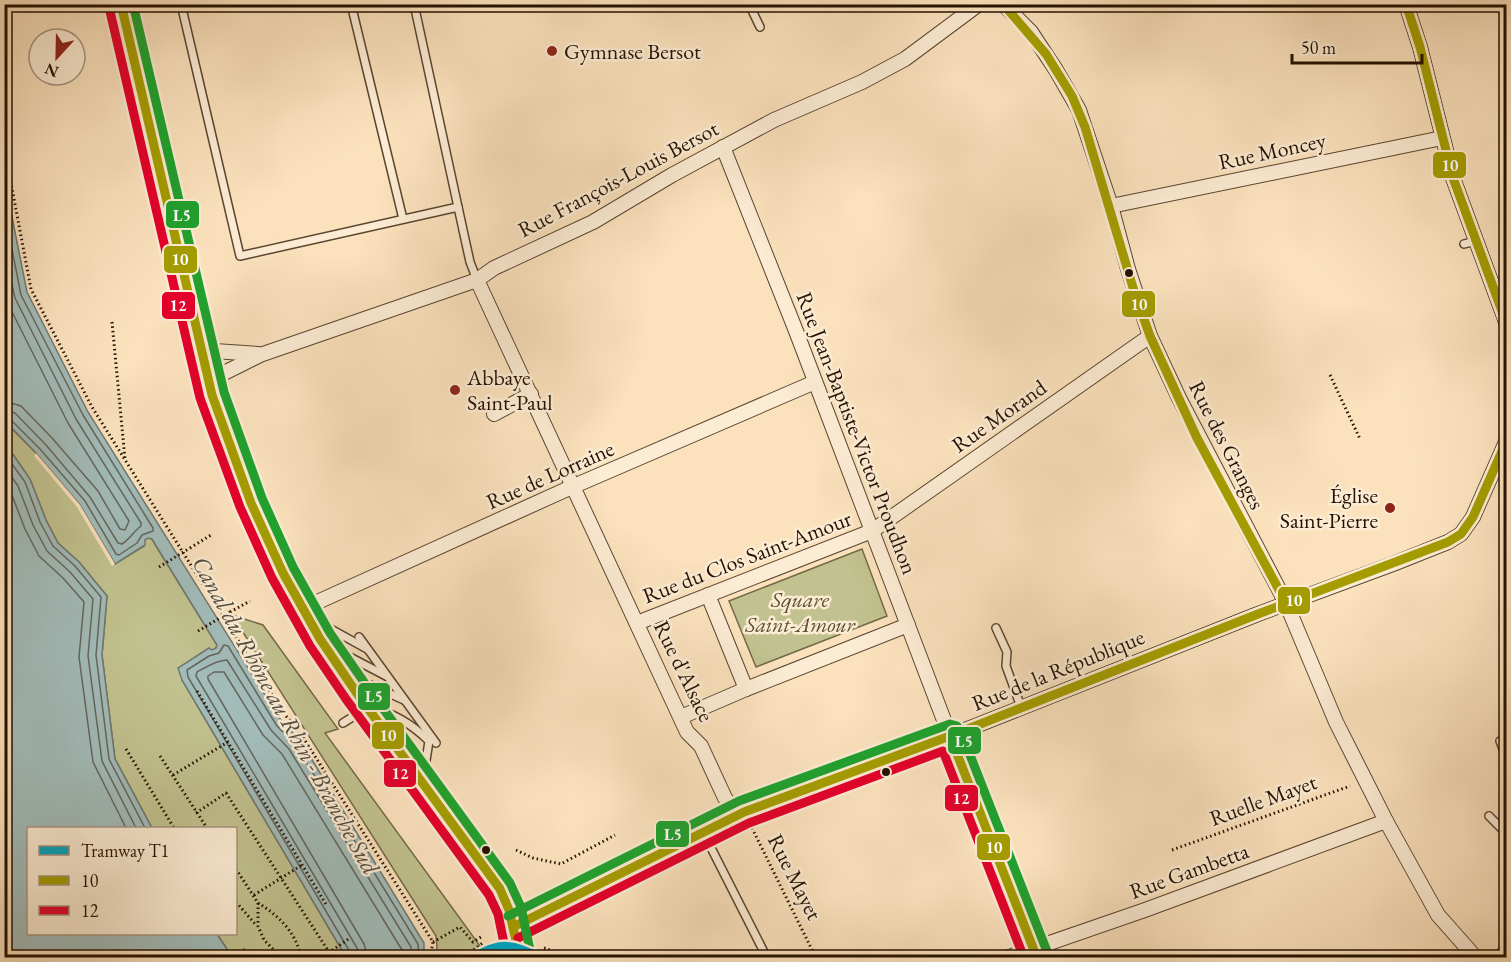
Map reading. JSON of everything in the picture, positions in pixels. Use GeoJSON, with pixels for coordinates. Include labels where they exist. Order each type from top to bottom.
{"type":"FeatureCollection","features":[{"type":"Feature","properties":{"kind":"street"},"geometry":{"type":"LineString","coordinates":[[121,4],[208,381],[225,438],[252,508],[321,642],[423,780],[504,897],[520,957]]}},
{"type":"Feature","properties":{"kind":"street","name":"Rue François-Louis Bersot"},"geometry":{"type":"LineString","coordinates":[[208,381],[260,355],[477,280],[494,268],[593,222],[799,104],[862,82],[905,59],[979,4]]}},
{"type":"Feature","properties":{"kind":"street","name":"Rue des Granges"},"geometry":{"type":"LineString","coordinates":[[1003,4],[1031,32],[1079,110],[1150,336],[1188,417],[1286,603],[1336,722],[1386,821],[1438,915],[1476,957]]}},
{"type":"Feature","properties":{"kind":"street"},"geometry":{"type":"LineString","coordinates":[[1406,4],[1420,47],[1470,243],[1506,322]]}},
{"type":"Feature","properties":{"kind":"street","name":"Rue Moncey"},"geometry":{"type":"LineString","coordinates":[[1111,206],[1442,138]]}},
{"type":"Feature","properties":{"kind":"street","name":"Rue Jean-Baptiste-Victor Proudhon"},"geometry":{"type":"LineString","coordinates":[[723,147],[1035,953]]}},
{"type":"Feature","properties":{"kind":"street","name":"Rue d'Alsace"},"geometry":{"type":"LineString","coordinates":[[477,280],[687,732],[701,746],[725,798],[741,814]]}},
{"type":"Feature","properties":{"kind":"street","name":"Rue Morand"},"geometry":{"type":"LineString","coordinates":[[872,531],[1150,336]]}},
{"type":"Feature","properties":{"kind":"street","name":"Rue François-Louis Bersot"},"geometry":{"type":"LineString","coordinates":[[200,350],[260,355]]}},
{"type":"Feature","properties":{"kind":"street","name":"Rue de Lorraine"},"geometry":{"type":"LineString","coordinates":[[304,612],[574,486],[815,382]]}},
{"type":"Feature","properties":{"kind":"street"},"geometry":{"type":"LineString","coordinates":[[495,414],[531,394]]}},
{"type":"Feature","properties":{"kind":"street","name":"Rue de la République"},"geometry":{"type":"LineString","coordinates":[[513,927],[741,814],[950,736],[1286,603],[1448,542],[1461,534],[1473,517],[1506,442]]}},
{"type":"Feature","properties":{"kind":"street","name":"Rue du Clos Saint-Amour"},"geometry":{"type":"LineString","coordinates":[[638,623],[872,531]]}},
{"type":"Feature","properties":{"kind":"street"},"geometry":{"type":"LineString","coordinates":[[708,595],[746,689]]}},
{"type":"Feature","properties":{"kind":"street"},"geometry":{"type":"LineString","coordinates":[[681,717],[908,625]]}},
{"type":"Feature","properties":{"kind":"street","name":"Rue Gambetta"},"geometry":{"type":"LineString","coordinates":[[1006,957],[1035,953],[1144,910],[1386,821]]}},
{"type":"Feature","properties":{"kind":"street"},"geometry":{"type":"LineString","coordinates":[[499,957],[507,945],[513,927]]}},
{"type":"Feature","properties":{"kind":"street"},"geometry":{"type":"LineString","coordinates":[[1501,957],[1506,950]]}},
{"type":"Feature","properties":{"kind":"lane"},"geometry":{"type":"LineString","coordinates":[[181,4],[240,256],[458,207]]}},
{"type":"Feature","properties":{"kind":"lane"},"geometry":{"type":"LineString","coordinates":[[351,4],[402,219]]}},
{"type":"Feature","properties":{"kind":"lane"},"geometry":{"type":"LineString","coordinates":[[414,4],[470,261],[477,280]]}},
{"type":"Feature","properties":{"kind":"lane"},"geometry":{"type":"LineString","coordinates":[[749,4],[760,27]]}},
{"type":"Feature","properties":{"kind":"lane"},"geometry":{"type":"LineString","coordinates":[[304,612],[369,650]]}},
{"type":"Feature","properties":{"kind":"lane"},"geometry":{"type":"LineString","coordinates":[[996,628],[1007,652],[1006,666],[1021,707]]}},
{"type":"Feature","properties":{"kind":"lane"},"geometry":{"type":"LineString","coordinates":[[359,637],[424,725],[432,742],[423,780]]}},
{"type":"Feature","properties":{"kind":"lane"},"geometry":{"type":"LineString","coordinates":[[321,642],[389,677]]}},
{"type":"Feature","properties":{"kind":"lane"},"geometry":{"type":"LineString","coordinates":[[341,671],[407,702]]}},
{"type":"Feature","properties":{"kind":"lane"},"geometry":{"type":"LineString","coordinates":[[344,723],[368,707],[383,710],[416,728],[432,742]]}},
{"type":"Feature","properties":{"kind":"lane"},"geometry":{"type":"LineString","coordinates":[[1500,741],[1506,757]]}},
{"type":"Feature","properties":{"kind":"lane"},"geometry":{"type":"LineString","coordinates":[[1489,816],[1506,833]]}},
{"type":"Feature","properties":{"kind":"lane"},"geometry":{"type":"LineString","coordinates":[[703,832],[767,957]]}},
{"type":"Feature","properties":{"kind":"path"},"geometry":{"type":"LineString","coordinates":[[4,146],[31,289],[92,407],[284,714],[297,728],[433,942],[430,957]]}},
{"type":"Feature","properties":{"kind":"path"},"geometry":{"type":"LineString","coordinates":[[112,322],[125,460]]}},
{"type":"Feature","properties":{"kind":"path"},"geometry":{"type":"LineString","coordinates":[[1330,375],[1360,440]]}},
{"type":"Feature","properties":{"kind":"path"},"geometry":{"type":"LineString","coordinates":[[159,567],[211,535]]}},
{"type":"Feature","properties":{"kind":"path"},"geometry":{"type":"LineString","coordinates":[[198,631],[250,601]]}},
{"type":"Feature","properties":{"kind":"path"},"geometry":{"type":"LineString","coordinates":[[197,691],[327,906]]}},
{"type":"Feature","properties":{"kind":"path"},"geometry":{"type":"LineString","coordinates":[[172,776],[228,742]]}},
{"type":"Feature","properties":{"kind":"path"},"geometry":{"type":"LineString","coordinates":[[126,749],[173,827]]}},
{"type":"Feature","properties":{"kind":"path"},"geometry":{"type":"LineString","coordinates":[[160,756],[206,827]]}},
{"type":"Feature","properties":{"kind":"path","name":"Ruelle Mayet"},"geometry":{"type":"LineString","coordinates":[[1172,850],[1365,780]]}},
{"type":"Feature","properties":{"kind":"path"},"geometry":{"type":"LineString","coordinates":[[196,813],[226,793],[329,952]]}},
{"type":"Feature","properties":{"kind":"path","name":"Rue Mayet"},"geometry":{"type":"LineString","coordinates":[[741,814],[816,957]]}},
{"type":"Feature","properties":{"kind":"path"},"geometry":{"type":"LineString","coordinates":[[516,850],[533,858],[561,864],[615,835]]}},
{"type":"Feature","properties":{"kind":"path"},"geometry":{"type":"LineString","coordinates":[[254,895],[302,865]]}},
{"type":"Feature","properties":{"kind":"path"},"geometry":{"type":"LineString","coordinates":[[237,870],[258,903],[258,926]]}},
{"type":"Feature","properties":{"kind":"path"},"geometry":{"type":"LineString","coordinates":[[237,903],[258,926],[264,940],[284,957]]}},
{"type":"Feature","properties":{"kind":"path"},"geometry":{"type":"LineString","coordinates":[[258,903],[274,913],[286,925],[300,949],[301,957]]}},
{"type":"Feature","properties":{"kind":"path"},"geometry":{"type":"LineString","coordinates":[[433,942],[460,927],[473,942],[480,937]]}},
{"type":"Feature","properties":{"kind":"path"},"geometry":{"type":"LineString","coordinates":[[321,957],[350,938]]}},
{"type":"Feature","properties":{"kind":"path"},"geometry":{"type":"LineString","coordinates":[[463,957],[484,942]]}},
{"type":"Feature","properties":{"kind":"path"},"geometry":{"type":"LineString","coordinates":[[544,948],[573,957]]}},
{"type":"Feature","properties":{"kind":"green space"},"geometry":{"type":"Polygon","coordinates":[[[4,421],[36,453],[80,505],[115,564],[144,546],[144,540],[152,539],[217,645],[182,680],[346,957],[251,957],[244,949],[232,957],[218,935],[237,935],[237,827],[151,827],[115,759],[102,655],[107,596],[79,562],[58,543],[30,479],[5,443],[4,421]]]}},
{"type":"Feature","properties":{"kind":"green space","name":"Square Saint-Amour"},"geometry":{"type":"Polygon","coordinates":[[[862,549],[887,616],[756,667],[729,601],[862,549]]]}},
{"type":"Feature","properties":{"kind":"green space"},"geometry":{"type":"Polygon","coordinates":[[[232,615],[263,625],[338,729],[325,733],[488,957],[436,957],[436,936],[232,615]]]}},
{"type":"Feature","properties":{"kind":"water"},"geometry":{"type":"Polygon","coordinates":[[[4,177],[27,292],[88,412],[282,722],[300,740],[424,943],[424,957],[346,957],[182,680],[178,668],[209,648],[212,650],[216,648],[217,645],[152,539],[145,540],[145,545],[115,564],[80,505],[36,453],[5,421],[4,177]]]}},
{"type":"Feature","properties":{"kind":"water"},"geometry":{"type":"Polygon","coordinates":[[[5,443],[30,479],[58,543],[79,562],[107,596],[102,655],[115,759],[151,827],[27,827],[27,935],[218,935],[232,957],[5,957],[5,443]]]}},
{"type":"Feature","properties":{"kind":"water"},"geometry":{"type":"Polygon","coordinates":[[[244,949],[251,957],[232,957],[244,949]]]}},
{"type":"Feature","properties":{"kind":"pier"},"geometry":{"type":"Polygon","coordinates":[[[36,453],[80,505],[115,564],[112,566],[77,507],[34,456],[36,453]]]}},
{"type":"Feature","properties":{"kind":"tram line","name":"T1"},"geometry":{"type":"LineString","coordinates":[[474,958],[491,949],[507,946],[540,958]]}},
{"type":"Feature","properties":{"kind":"transit line","name":"10"},"geometry":{"type":"LineString","coordinates":[[121,4],[212,395],[251,503],[283,573],[320,639],[500,889],[509,910],[520,958]]}},
{"type":"Feature","properties":{"kind":"transit line","name":"L5"},"geometry":{"type":"LineString","coordinates":[[133,4],[224,392],[262,498],[293,567],[330,633],[510,883],[521,907],[531,955]]}},
{"type":"Feature","properties":{"kind":"transit line","name":"10"},"geometry":{"type":"LineString","coordinates":[[1003,4],[1046,54],[1072,96],[1085,127],[1134,291],[1150,336],[1197,438],[1286,603]]}},
{"type":"Feature","properties":{"kind":"transit line","name":"10"},"geometry":{"type":"LineString","coordinates":[[1406,4],[1420,47],[1453,178],[1506,322]]}},
{"type":"Feature","properties":{"kind":"transit line","name":"12"},"geometry":{"type":"LineString","coordinates":[[109,7],[200,398],[240,507],[272,578],[310,646],[489,895],[498,914],[507,958]]}},
{"type":"Feature","properties":{"kind":"transit line","name":"10"},"geometry":{"type":"LineString","coordinates":[[513,927],[744,812],[950,736],[1258,614],[1448,542],[1461,534],[1473,517],[1506,442]]}},
{"type":"Feature","properties":{"kind":"transit line","name":"L5"},"geometry":{"type":"LineString","coordinates":[[508,916],[739,801],[950,724],[957,726],[961,732],[1048,954]]}},
{"type":"Feature","properties":{"kind":"transit line","name":"10"},"geometry":{"type":"LineString","coordinates":[[950,736],[1037,958]]}},
{"type":"Feature","properties":{"kind":"transit line","name":"12"},"geometry":{"type":"LineString","coordinates":[[518,938],[749,823],[943,751],[1024,958]]}},
{"type":"Feature","properties":{"kind":"place","name":"Gymnase Bersot"},"geometry":{"type":"Point","coordinates":[552,51]}},
{"type":"Feature","properties":{"kind":"place","name":"Abbaye Saint-Paul"},"geometry":{"type":"Point","coordinates":[455,390]}},
{"type":"Feature","properties":{"kind":"place","name":"Église Saint-Pierre"},"geometry":{"type":"Point","coordinates":[1390,508]}},
{"type":"Feature","properties":{"kind":"water label","name":"Canal du Rhône au Rhin - Branche Sud"},"geometry":{"type":"Point","coordinates":[286,715]}}]}
